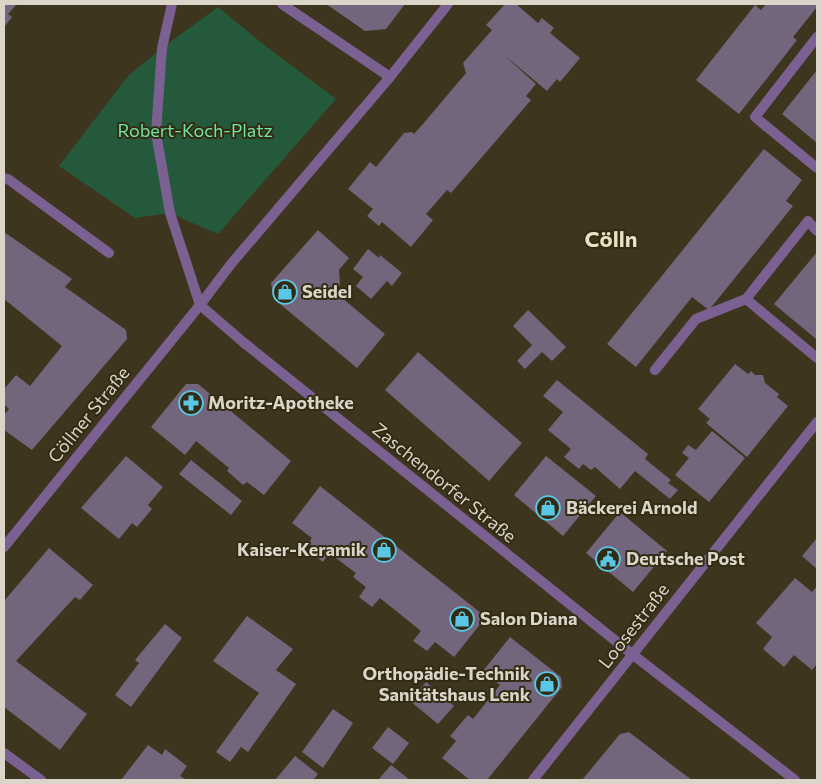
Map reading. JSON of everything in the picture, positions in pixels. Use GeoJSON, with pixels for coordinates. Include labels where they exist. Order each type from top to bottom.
{"type":"FeatureCollection","features":[{"type":"Feature","properties":{"kind":"street"},"geometry":{"type":"LineString","coordinates":[[172,4],[162,48],[156,133],[170,213],[200,305]]}},
{"type":"Feature","properties":{"kind":"street"},"geometry":{"type":"LineString","coordinates":[[282,4],[390,77]]}},
{"type":"Feature","properties":{"kind":"street"},"geometry":{"type":"LineString","coordinates":[[200,305],[231,264],[390,77],[448,4]]}},
{"type":"Feature","properties":{"kind":"street"},"geometry":{"type":"LineString","coordinates":[[817,37],[755,118],[817,168]]}},
{"type":"Feature","properties":{"kind":"street"},"geometry":{"type":"LineString","coordinates":[[6,178],[109,253]]}},
{"type":"Feature","properties":{"kind":"street"},"geometry":{"type":"LineString","coordinates":[[655,370],[696,319],[746,299],[808,221],[817,231]]}},
{"type":"Feature","properties":{"kind":"street"},"geometry":{"type":"LineString","coordinates":[[746,299],[817,358]]}},
{"type":"Feature","properties":{"kind":"street","name":"Cöllner Straße"},"geometry":{"type":"LineString","coordinates":[[4,547],[200,305]]}},
{"type":"Feature","properties":{"kind":"street","name":"Zaschendorfer Straße"},"geometry":{"type":"LineString","coordinates":[[200,305],[243,342],[632,654],[795,780]]}},
{"type":"Feature","properties":{"kind":"street","name":"Loosestraße"},"geometry":{"type":"LineString","coordinates":[[533,780],[817,422]]}},
{"type":"Feature","properties":{"kind":"street"},"geometry":{"type":"LineString","coordinates":[[4,752],[41,780]]}},
{"type":"Feature","properties":{"kind":"green space","name":"Robert-Koch-Platz"},"geometry":{"type":"Polygon","coordinates":[[[218,7],[263,44],[336,99],[218,234],[170,213],[135,218],[59,166],[128,76],[162,48],[218,7]]]}},
{"type":"Feature","properties":{"kind":"building"},"geometry":{"type":"Polygon","coordinates":[[[4,4],[17,4],[8,14],[12,17],[4,27],[4,4]]]}},
{"type":"Feature","properties":{"kind":"building"},"geometry":{"type":"Polygon","coordinates":[[[326,4],[405,4],[386,29],[365,31],[326,4]]]}},
{"type":"Feature","properties":{"kind":"building"},"geometry":{"type":"Polygon","coordinates":[[[505,4],[516,4],[538,23],[542,18],[554,28],[550,33],[580,58],[560,82],[557,79],[547,91],[504,55],[536,84],[526,96],[531,100],[451,193],[447,190],[426,214],[433,220],[411,247],[382,222],[379,226],[367,216],[373,209],[348,189],[370,162],[376,167],[404,133],[412,132],[414,134],[423,124],[466,73],[463,63],[492,30],[486,25],[505,4]]]}},
{"type":"Feature","properties":{"kind":"building"},"geometry":{"type":"Polygon","coordinates":[[[766,4],[817,4],[817,7],[793,37],[797,40],[739,114],[696,80],[755,5],[761,10],[766,4]]]}},
{"type":"Feature","properties":{"kind":"building"},"geometry":{"type":"Polygon","coordinates":[[[817,70],[817,143],[782,114],[817,70]]]}},
{"type":"Feature","properties":{"kind":"building"},"geometry":{"type":"Polygon","coordinates":[[[764,149],[802,180],[786,201],[793,206],[709,310],[692,297],[636,367],[607,344],[764,149]]]}},
{"type":"Feature","properties":{"kind":"building"},"geometry":{"type":"Polygon","coordinates":[[[318,230],[349,258],[339,270],[340,285],[335,292],[385,334],[357,368],[274,299],[271,283],[318,230]]]}},
{"type":"Feature","properties":{"kind":"building"},"geometry":{"type":"Polygon","coordinates":[[[4,232],[72,279],[65,287],[126,330],[127,339],[32,450],[4,430],[4,415],[9,409],[4,404],[4,389],[16,375],[30,386],[62,346],[4,299],[4,232]]]}},
{"type":"Feature","properties":{"kind":"building"},"geometry":{"type":"Polygon","coordinates":[[[368,249],[379,258],[380,255],[402,273],[392,286],[387,281],[371,299],[356,286],[363,277],[353,269],[368,249]]]}},
{"type":"Feature","properties":{"kind":"building"},"geometry":{"type":"Polygon","coordinates":[[[817,252],[817,337],[816,339],[774,304],[817,252]]]}},
{"type":"Feature","properties":{"kind":"building"},"geometry":{"type":"Polygon","coordinates":[[[528,310],[566,347],[552,361],[542,352],[525,369],[517,361],[532,345],[513,326],[528,310]]]}},
{"type":"Feature","properties":{"kind":"building"},"geometry":{"type":"Polygon","coordinates":[[[418,352],[522,443],[489,481],[385,390],[418,352]]]}},
{"type":"Feature","properties":{"kind":"building"},"geometry":{"type":"Polygon","coordinates":[[[735,364],[748,374],[751,371],[755,375],[763,375],[765,383],[779,394],[777,397],[788,406],[747,457],[706,423],[710,419],[698,409],[735,364]]]}},
{"type":"Feature","properties":{"kind":"building"},"geometry":{"type":"Polygon","coordinates":[[[557,380],[648,454],[645,459],[671,480],[668,483],[678,490],[670,499],[635,471],[620,489],[595,467],[591,470],[583,464],[579,469],[564,457],[571,449],[548,430],[563,412],[543,396],[557,380]]]}},
{"type":"Feature","properties":{"kind":"building"},"geometry":{"type":"Polygon","coordinates":[[[186,384],[198,384],[291,461],[264,495],[247,482],[243,485],[227,471],[229,468],[196,441],[185,455],[151,427],[186,384]]]}},
{"type":"Feature","properties":{"kind":"building"},"geometry":{"type":"Polygon","coordinates":[[[712,431],[745,458],[709,502],[675,475],[689,458],[682,453],[688,445],[696,450],[712,431]]]}},
{"type":"Feature","properties":{"kind":"building"},"geometry":{"type":"Polygon","coordinates":[[[126,456],[163,487],[148,505],[152,509],[137,527],[132,523],[119,539],[81,508],[126,456]]]}},
{"type":"Feature","properties":{"kind":"building"},"geometry":{"type":"Polygon","coordinates":[[[546,456],[596,496],[563,536],[514,495],[546,456]]]}},
{"type":"Feature","properties":{"kind":"building"},"geometry":{"type":"Polygon","coordinates":[[[191,460],[242,501],[231,515],[179,474],[191,460]]]}},
{"type":"Feature","properties":{"kind":"building"},"geometry":{"type":"Polygon","coordinates":[[[320,486],[486,617],[454,657],[435,642],[427,651],[413,641],[421,631],[380,598],[372,607],[359,597],[366,587],[353,577],[356,573],[329,553],[323,562],[314,555],[318,550],[308,543],[312,538],[292,523],[320,486]]]}},
{"type":"Feature","properties":{"kind":"building"},"geometry":{"type":"Polygon","coordinates":[[[620,512],[667,551],[633,592],[586,553],[620,512]]]}},
{"type":"Feature","properties":{"kind":"building"},"geometry":{"type":"Polygon","coordinates":[[[817,538],[817,569],[802,556],[817,538]]]}},
{"type":"Feature","properties":{"kind":"building"},"geometry":{"type":"Polygon","coordinates":[[[49,548],[93,585],[80,600],[75,597],[16,661],[87,714],[60,750],[4,707],[4,601],[49,548]]]}},
{"type":"Feature","properties":{"kind":"building"},"geometry":{"type":"Polygon","coordinates":[[[795,578],[812,592],[817,586],[817,664],[812,670],[794,655],[784,667],[763,649],[772,637],[756,623],[795,578]]]}},
{"type":"Feature","properties":{"kind":"building"},"geometry":{"type":"Polygon","coordinates":[[[247,616],[293,649],[276,670],[296,684],[248,752],[241,747],[230,762],[216,752],[259,693],[213,661],[247,616]]]}},
{"type":"Feature","properties":{"kind":"building"},"geometry":{"type":"Polygon","coordinates":[[[165,624],[182,638],[131,707],[115,695],[139,663],[135,660],[165,624]]]}},
{"type":"Feature","properties":{"kind":"building"},"geometry":{"type":"Polygon","coordinates":[[[510,637],[561,677],[562,687],[487,780],[470,780],[442,758],[456,741],[450,736],[468,715],[473,719],[500,685],[483,671],[510,637]]]}},
{"type":"Feature","properties":{"kind":"building"},"geometry":{"type":"Polygon","coordinates":[[[426,682],[454,706],[438,724],[410,701],[426,682]]]}},
{"type":"Feature","properties":{"kind":"building"},"geometry":{"type":"Polygon","coordinates":[[[333,709],[353,723],[323,768],[302,752],[333,709]]]}},
{"type":"Feature","properties":{"kind":"building"},"geometry":{"type":"Polygon","coordinates":[[[388,727],[409,743],[393,764],[372,748],[388,727]]]}},
{"type":"Feature","properties":{"kind":"building"},"geometry":{"type":"Polygon","coordinates":[[[629,732],[692,780],[582,780],[620,734],[629,732]]]}},
{"type":"Feature","properties":{"kind":"building"},"geometry":{"type":"Polygon","coordinates":[[[148,745],[162,755],[165,749],[187,766],[180,776],[187,780],[121,780],[148,745]]]}},
{"type":"Feature","properties":{"kind":"building"},"geometry":{"type":"Polygon","coordinates":[[[295,756],[318,774],[313,780],[275,780],[295,756]]]}},
{"type":"Feature","properties":{"kind":"building"},"geometry":{"type":"Polygon","coordinates":[[[391,765],[410,780],[378,780],[391,765]]]}},
{"type":"Feature","properties":{"kind":"place","name":"Seidel"},"geometry":{"type":"Point","coordinates":[285,292]}},
{"type":"Feature","properties":{"kind":"place","name":"Moritz-Apotheke"},"geometry":{"type":"Point","coordinates":[191,403]}},
{"type":"Feature","properties":{"kind":"place","name":"Bäckerei Arnold"},"geometry":{"type":"Point","coordinates":[548,508]}},
{"type":"Feature","properties":{"kind":"place","name":"Kaiser-Keramik"},"geometry":{"type":"Point","coordinates":[384,550]}},
{"type":"Feature","properties":{"kind":"place","name":"Deutsche Post"},"geometry":{"type":"Point","coordinates":[608,559]}},
{"type":"Feature","properties":{"kind":"place","name":"Salon Diana"},"geometry":{"type":"Point","coordinates":[462,619]}},
{"type":"Feature","properties":{"kind":"place","name":"Orthopädie-Technik Sanitätshaus Lenk"},"geometry":{"type":"Point","coordinates":[547,684]}},
{"type":"Feature","properties":{"kind":"district","name":"Cölln"},"geometry":{"type":"Point","coordinates":[611,239]}}]}
